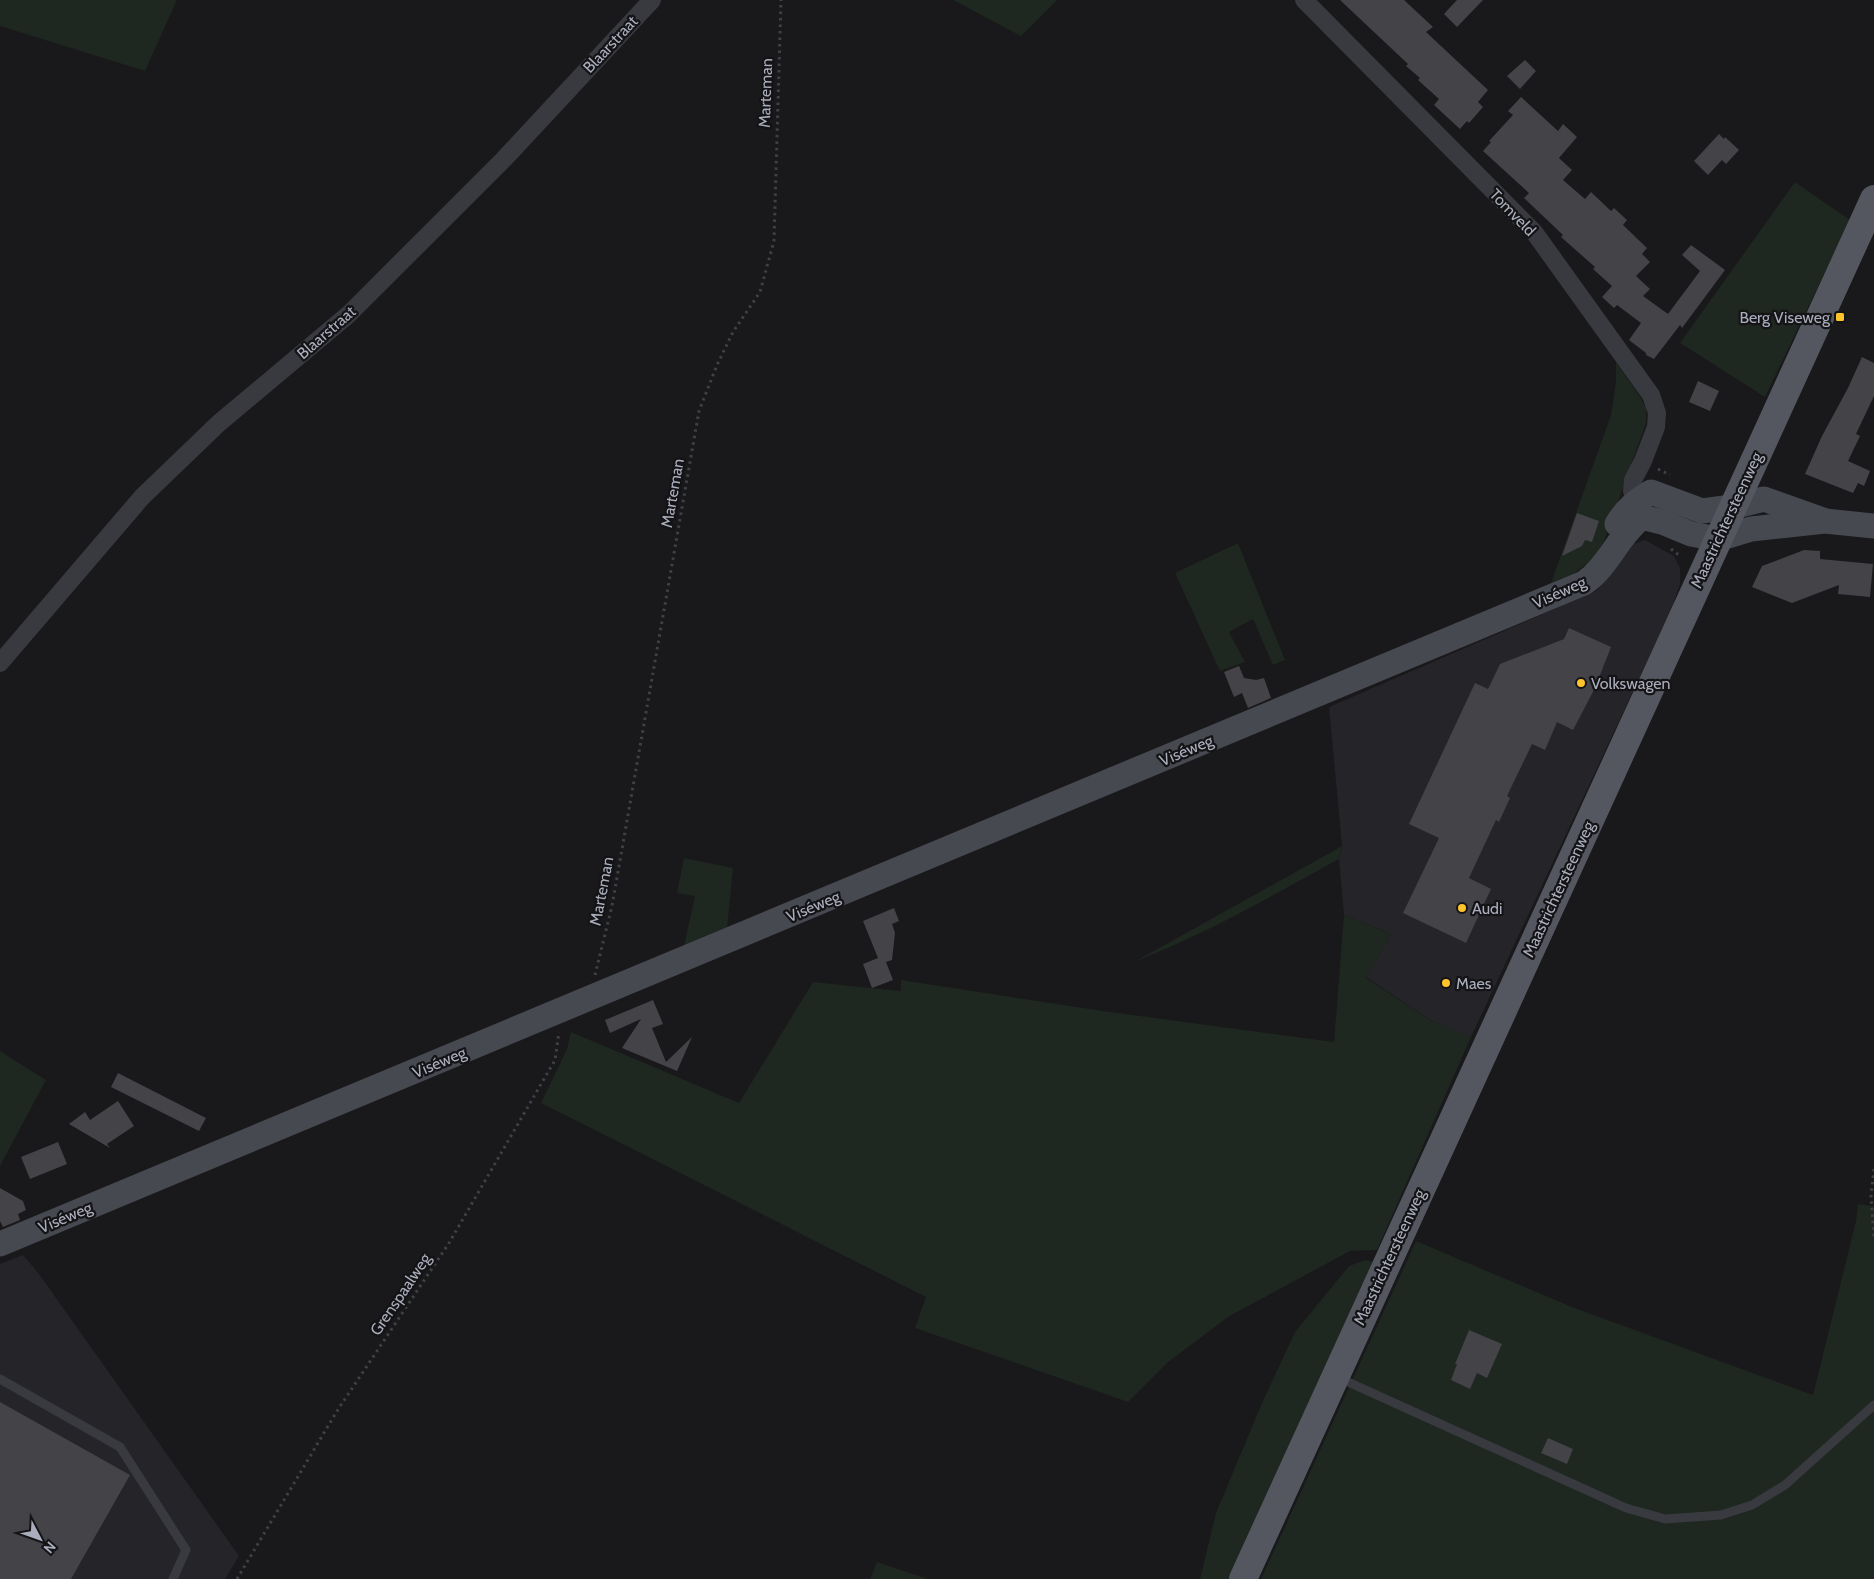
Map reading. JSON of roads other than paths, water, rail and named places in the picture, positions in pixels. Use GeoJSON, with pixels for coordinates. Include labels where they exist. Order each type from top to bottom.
{"type":"FeatureCollection","features":[{"type":"Feature","properties":{"kind":"main road","name":"Maastrichtersteenweg"},"geometry":{"type":"LineString","coordinates":[[1243,1579],[1874,199]]}},
{"type":"Feature","properties":{"kind":"main road"},"geometry":{"type":"LineString","coordinates":[[1643,504],[1702,511],[1732,507],[1764,499],[1825,521]]}},
{"type":"Feature","properties":{"kind":"main road"},"geometry":{"type":"LineString","coordinates":[[1643,504],[1662,522],[1691,534],[1718,539],[1750,529],[1825,521],[1874,526]]}},
{"type":"Feature","properties":{"kind":"main road","name":"Viséweg"},"geometry":{"type":"LineString","coordinates":[[0,1244],[589,1000],[1584,583],[1605,564],[1613,550],[1616,525],[1626,511],[1643,504]]}},
{"type":"Feature","properties":{"kind":"street","name":"Blaarstraat"},"geometry":{"type":"LineString","coordinates":[[0,663],[142,497],[219,423],[349,314],[504,159],[652,0]]}},
{"type":"Feature","properties":{"kind":"street","name":"Tomveld"},"geometry":{"type":"LineString","coordinates":[[1304,0],[1534,232],[1651,395],[1657,413],[1656,427],[1643,461],[1643,504]]}},
{"type":"Feature","properties":{"kind":"lane"},"geometry":{"type":"LineString","coordinates":[[1335,1376],[1626,1508],[1665,1520],[1721,1515],[1752,1505],[1785,1485],[1874,1405]]}},
{"type":"Feature","properties":{"kind":"lane"},"geometry":{"type":"LineString","coordinates":[[0,1379],[120,1447],[186,1550],[173,1579]]}},
{"type":"Feature","properties":{"kind":"place","name":"Berg Viseweg"},"geometry":{"type":"Point","coordinates":[1840,317]}},
{"type":"Feature","properties":{"kind":"place","name":"Volkswagen"},"geometry":{"type":"Point","coordinates":[1581,683]}},
{"type":"Feature","properties":{"kind":"place","name":"Audi"},"geometry":{"type":"Point","coordinates":[1462,908]}},
{"type":"Feature","properties":{"kind":"place","name":"Maes"},"geometry":{"type":"Point","coordinates":[1446,983]}}]}
